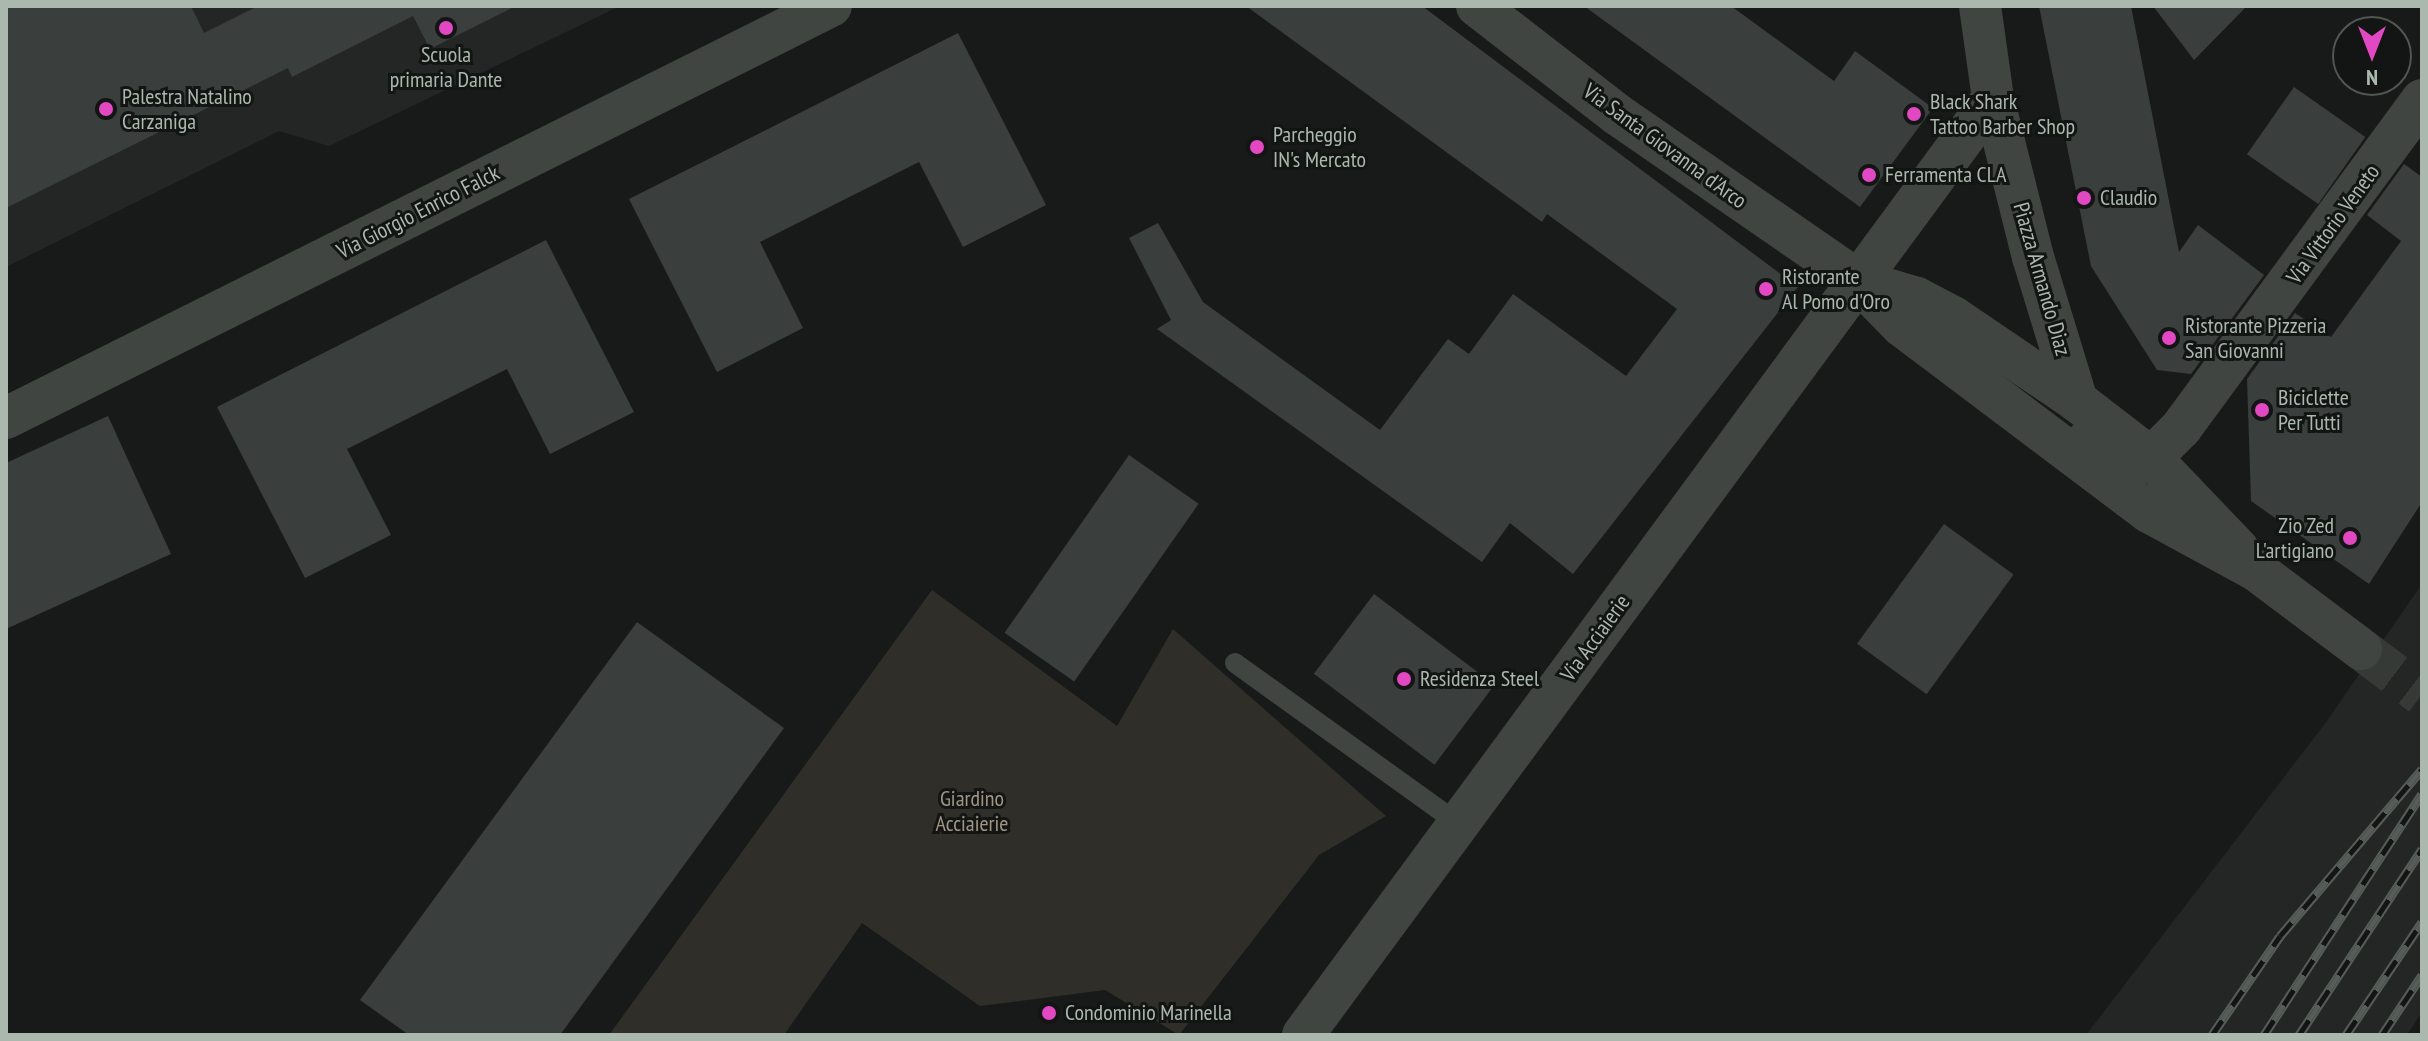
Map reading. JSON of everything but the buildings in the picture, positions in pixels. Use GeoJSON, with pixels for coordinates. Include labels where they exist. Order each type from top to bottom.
{"type":"FeatureCollection","features":[{"type":"Feature","properties":{"kind":"street","name":"Via Giorgio Enrico Falck"},"geometry":{"type":"LineString","coordinates":[[6,418],[831,6]]}},
{"type":"Feature","properties":{"kind":"street","name":"Via Santa Giovanna d'Arco"},"geometry":{"type":"LineString","coordinates":[[1477,6],[1618,115],[1857,280]]}},
{"type":"Feature","properties":{"kind":"street","name":"Piazza Armando Diaz"},"geometry":{"type":"LineString","coordinates":[[1980,6],[1993,98],[2033,257],[2077,401]]}},
{"type":"Feature","properties":{"kind":"street"},"geometry":{"type":"LineString","coordinates":[[1993,98],[1857,280],[1902,326],[2149,512],[2257,571],[2361,649]]}},
{"type":"Feature","properties":{"kind":"street","name":"Via Vittorio Veneto"},"geometry":{"type":"LineString","coordinates":[[2151,458],[2221,378],[2422,100]]}},
{"type":"Feature","properties":{"kind":"street","name":"Piazza Armando Diaz"},"geometry":{"type":"LineString","coordinates":[[1857,280],[1917,298],[1953,317],[2077,401],[2151,458]]}},
{"type":"Feature","properties":{"kind":"street","name":"Via Acciaierie"},"geometry":{"type":"LineString","coordinates":[[1303,1035],[1857,280]]}},
{"type":"Feature","properties":{"kind":"street"},"geometry":{"type":"LineString","coordinates":[[2000,402],[2040,403],[2111,460],[2135,465],[2151,458],[2257,571]]}},
{"type":"Feature","properties":{"kind":"lane"},"geometry":{"type":"LineString","coordinates":[[1235,663],[1458,823]]}},
{"type":"Feature","properties":{"kind":"shaded area"},"geometry":{"type":"Polygon","coordinates":[[[6,6],[620,6],[329,146],[279,131],[6,267],[6,6]]]}},
{"type":"Feature","properties":{"kind":"shaded area"},"geometry":{"type":"Polygon","coordinates":[[[2422,584],[2422,1012],[2407,1035],[2086,1035],[2324,725],[2422,584]]]}},
{"type":"Feature","properties":{"kind":"green space","name":"Giardino Acciaierie"},"geometry":{"type":"Polygon","coordinates":[[[932,590],[1117,726],[1173,629],[1386,816],[1319,855],[1179,1035],[1105,990],[980,1006],[862,923],[784,1035],[609,1035],[932,590]]]}},
{"type":"Feature","properties":{"kind":"tunnel"},"geometry":{"type":"LineString","coordinates":[[2361,649],[2422,695]]}},
{"type":"Feature","properties":{"kind":"railway"},"geometry":{"type":"LineString","coordinates":[[2212,1035],[2280,936],[2422,769]]}},
{"type":"Feature","properties":{"kind":"railway"},"geometry":{"type":"LineString","coordinates":[[2264,1035],[2422,794]]}},
{"type":"Feature","properties":{"kind":"railway"},"geometry":{"type":"LineString","coordinates":[[2299,1035],[2422,849]]}},
{"type":"Feature","properties":{"kind":"railway"},"geometry":{"type":"LineString","coordinates":[[2346,1035],[2422,922]]}},
{"type":"Feature","properties":{"kind":"railway"},"geometry":{"type":"LineString","coordinates":[[2382,1035],[2422,975]]}},
{"type":"Feature","properties":{"kind":"place","name":"Scuola primaria Dante"},"geometry":{"type":"Point","coordinates":[446,28]}},
{"type":"Feature","properties":{"kind":"place","name":"Palestra Natalino Carzaniga"},"geometry":{"type":"Point","coordinates":[106,109]}},
{"type":"Feature","properties":{"kind":"place","name":"Black Shark Tattoo Barber Shop"},"geometry":{"type":"Point","coordinates":[1914,114]}},
{"type":"Feature","properties":{"kind":"place","name":"Parcheggio IN's Mercato"},"geometry":{"type":"Point","coordinates":[1257,147]}},
{"type":"Feature","properties":{"kind":"place","name":"Ferramenta CLA"},"geometry":{"type":"Point","coordinates":[1869,175]}},
{"type":"Feature","properties":{"kind":"place","name":"Claudio"},"geometry":{"type":"Point","coordinates":[2084,198]}},
{"type":"Feature","properties":{"kind":"place","name":"Ristorante Al Pomo d'Oro"},"geometry":{"type":"Point","coordinates":[1766,289]}},
{"type":"Feature","properties":{"kind":"place","name":"Ristorante Pizzeria San Giovanni"},"geometry":{"type":"Point","coordinates":[2169,338]}},
{"type":"Feature","properties":{"kind":"place","name":"Biciclette Per Tutti"},"geometry":{"type":"Point","coordinates":[2262,410]}},
{"type":"Feature","properties":{"kind":"place","name":"Zio Zed L'artigiano"},"geometry":{"type":"Point","coordinates":[2350,538]}},
{"type":"Feature","properties":{"kind":"place","name":"Residenza Steel"},"geometry":{"type":"Point","coordinates":[1404,679]}},
{"type":"Feature","properties":{"kind":"place","name":"Condominio Marinella"},"geometry":{"type":"Point","coordinates":[1049,1013]}}]}
